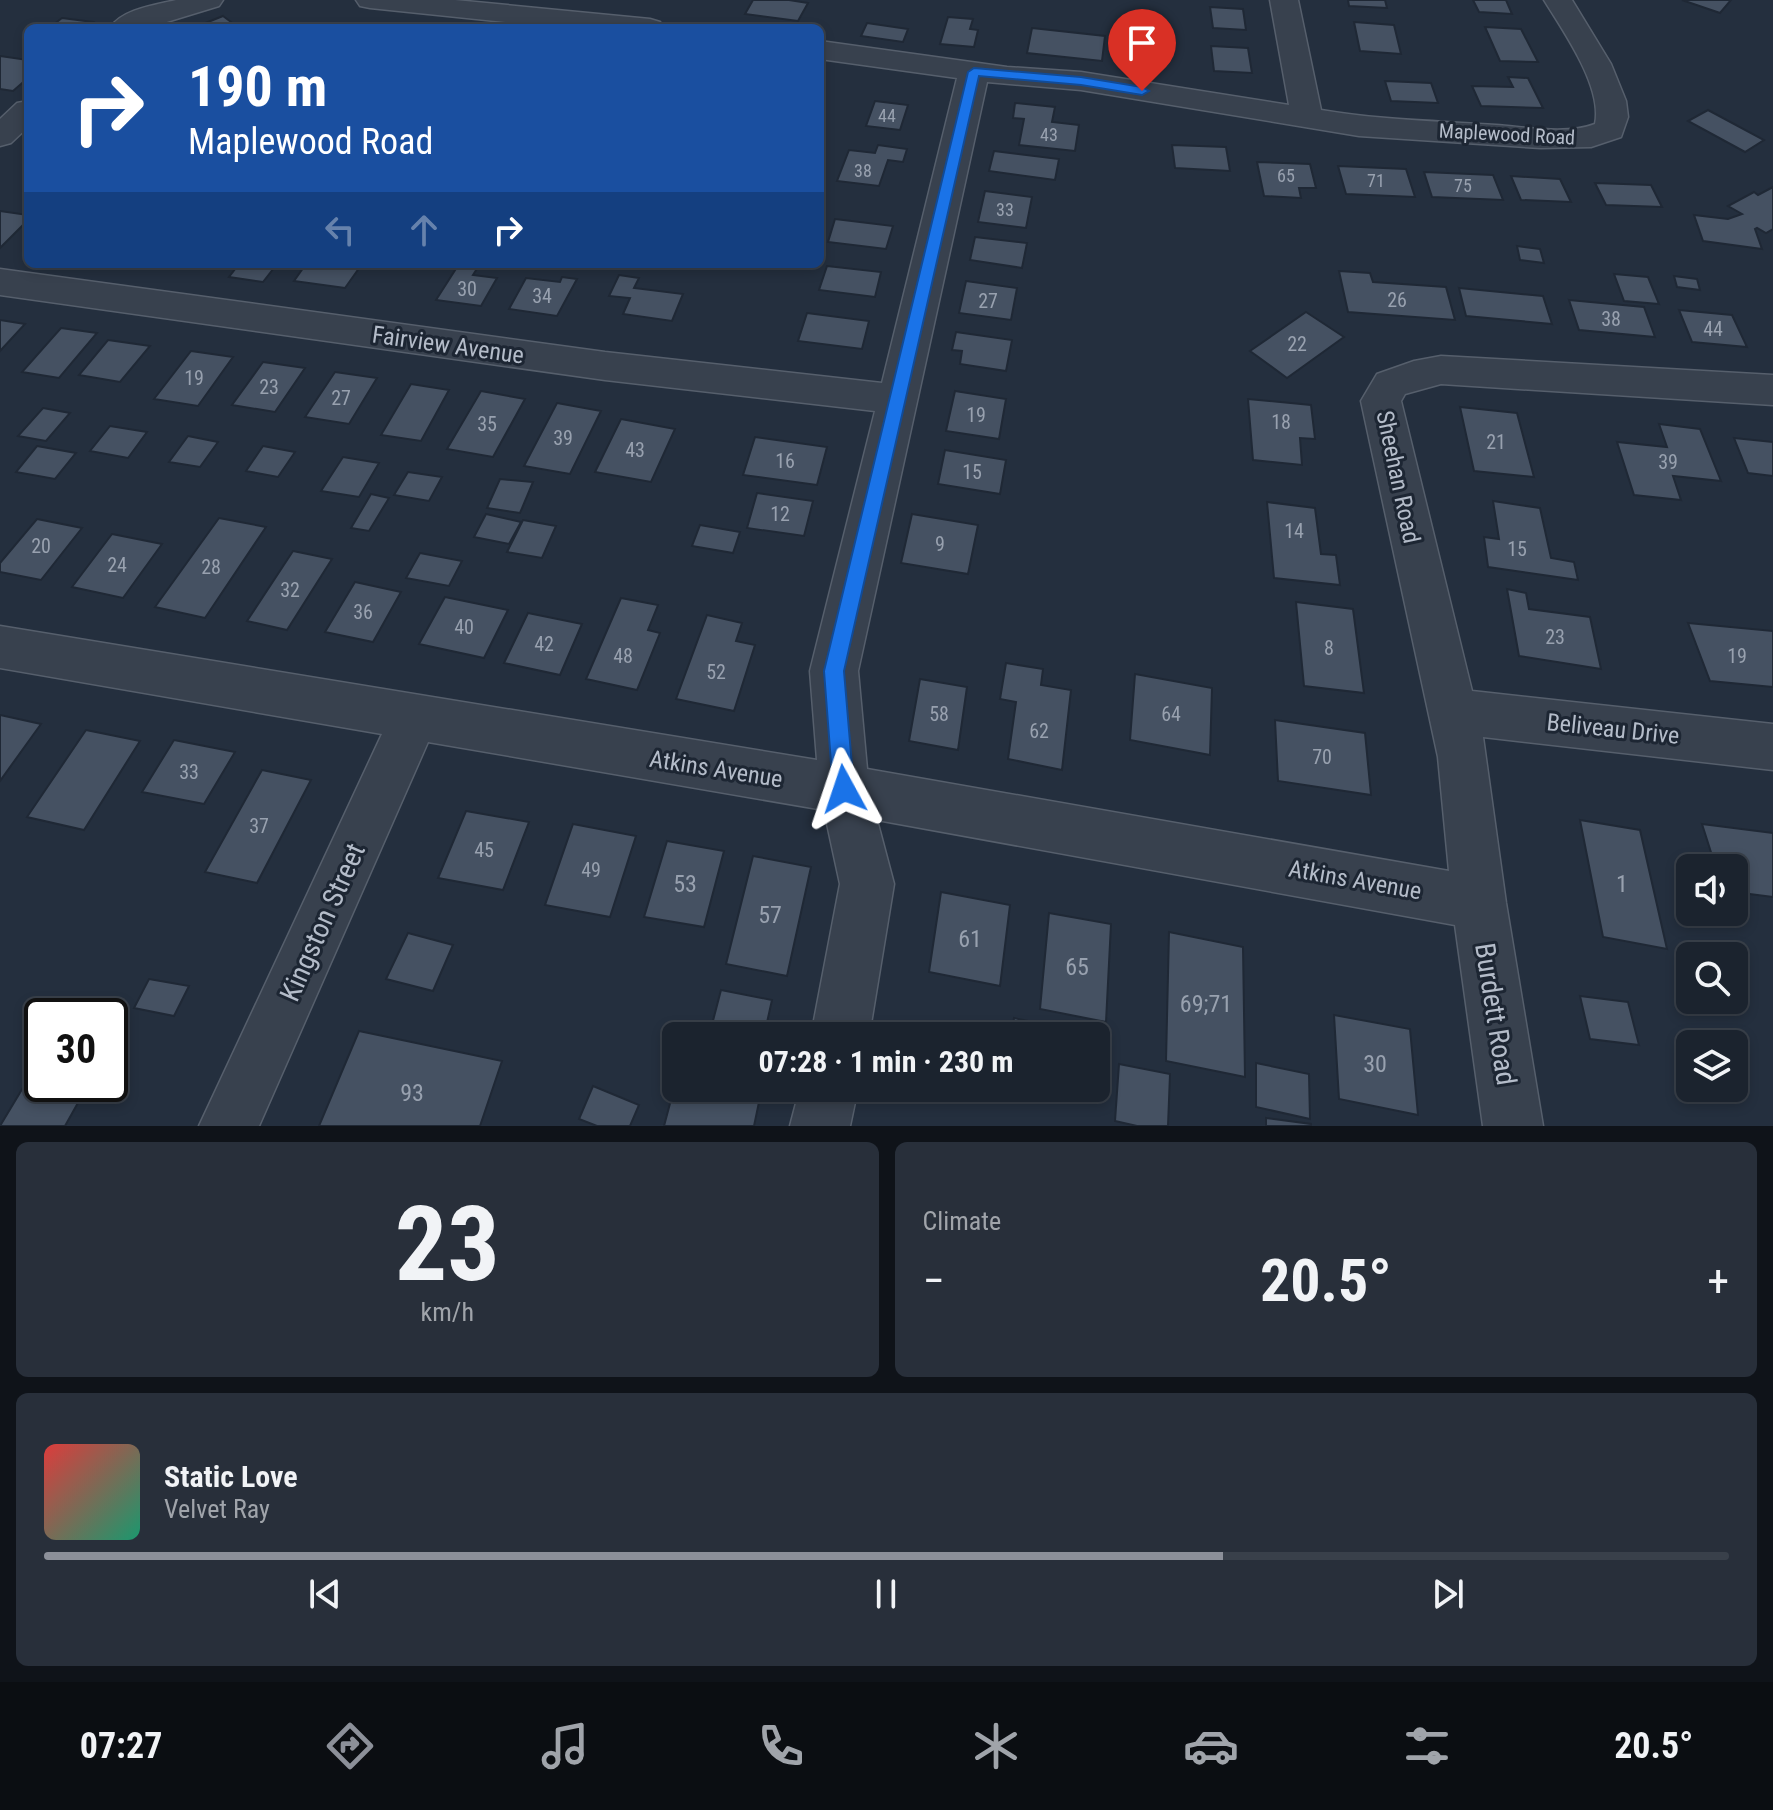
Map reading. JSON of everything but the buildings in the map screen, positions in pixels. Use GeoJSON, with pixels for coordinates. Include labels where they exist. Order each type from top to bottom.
{"type":"FeatureCollection","features":[{"type":"Feature","properties":{"kind":"street"},"geometry":{"type":"LineString","coordinates":[[133,24],[161,12],[209,0]]}},
{"type":"Feature","properties":{"kind":"street"},"geometry":{"type":"LineString","coordinates":[[370,0],[565,9],[632,24]]}},
{"type":"Feature","properties":{"kind":"street"},"geometry":{"type":"LineString","coordinates":[[1284,0],[1307,118]]}},
{"type":"Feature","properties":{"kind":"street","name":"Maplewood Road"},"geometry":{"type":"LineString","coordinates":[[824,51],[974,72],[1081,81],[1359,126],[1541,138],[1591,137],[1610,130],[1614,121],[1613,107],[1595,65],[1558,0]]}},
{"type":"Feature","properties":{"kind":"street"},"geometry":{"type":"LineString","coordinates":[[842,1022],[867,884],[844,789],[834,671],[974,72]]}},
{"type":"Feature","properties":{"kind":"street"},"geometry":{"type":"LineString","coordinates":[[0,136],[24,114]]}},
{"type":"Feature","properties":{"kind":"street","name":"Fairview Avenue"},"geometry":{"type":"LineString","coordinates":[[0,282],[605,366],[896,399]]}},
{"type":"Feature","properties":{"kind":"street","name":"Sheehan Road"},"geometry":{"type":"LineString","coordinates":[[1479,903],[1463,757],[1381,401],[1391,384],[1414,375],[1466,371],[1773,390]]}},
{"type":"Feature","properties":{"kind":"street","name":"Atkins Avenue"},"geometry":{"type":"LineString","coordinates":[[0,647],[844,789],[1479,903]]}},
{"type":"Feature","properties":{"kind":"street","name":"Beliveau Drive"},"geometry":{"type":"LineString","coordinates":[[1452,711],[1773,747]]}},
{"type":"Feature","properties":{"kind":"street","name":"Kingston Street"},"geometry":{"type":"LineString","coordinates":[[229,1126],[414,718]]}},
{"type":"Feature","properties":{"kind":"street","name":"Burdett Road"},"geometry":{"type":"LineString","coordinates":[[1479,903],[1513,1126]]}},
{"type":"Feature","properties":{"kind":"street"},"geometry":{"type":"LineString","coordinates":[[820,1126],[826,1102]]}},
{"type":"Feature","properties":{"kind":"route"},"geometry":{"type":"LineString","coordinates":[[844,789],[834,671],[974,72],[1081,81],[1142,91]]}}]}
